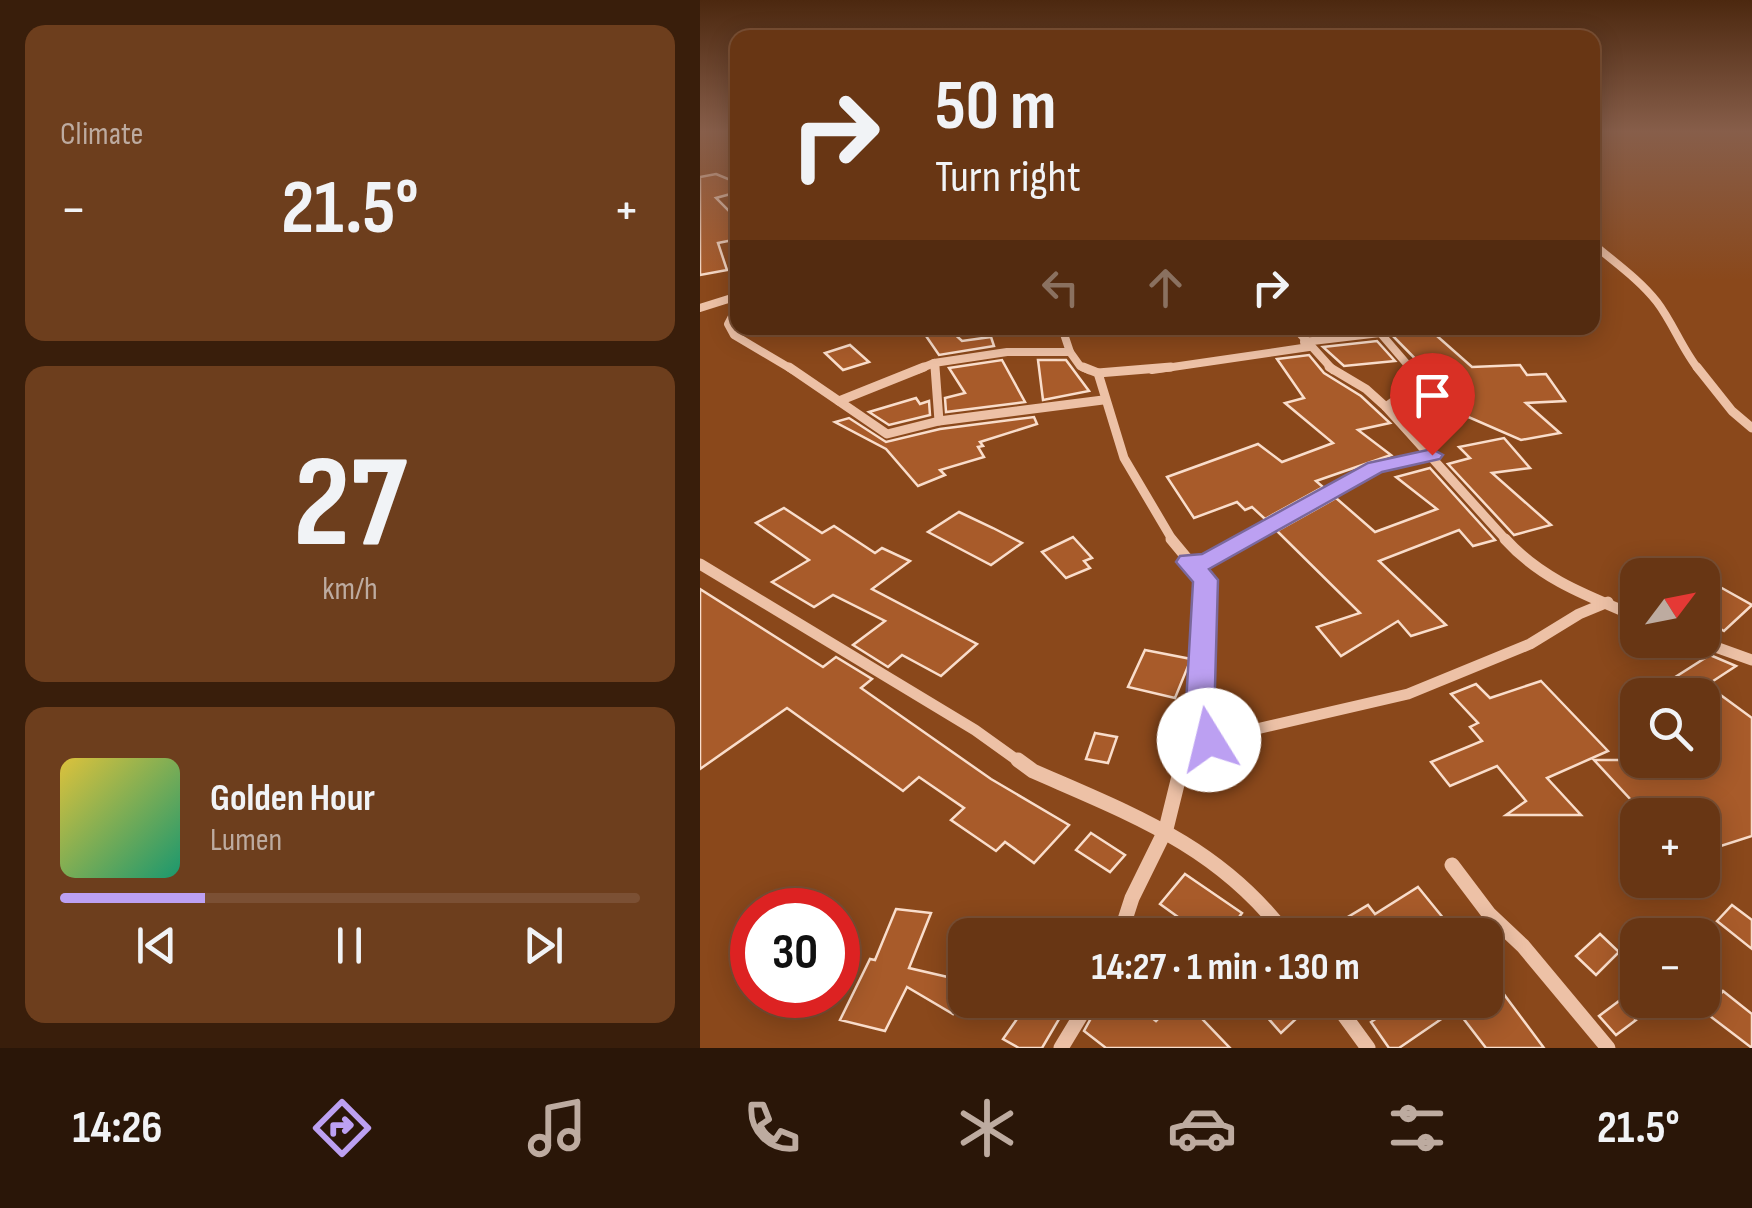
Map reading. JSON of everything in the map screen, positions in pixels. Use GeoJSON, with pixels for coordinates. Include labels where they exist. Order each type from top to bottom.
{"type":"FeatureCollection","features":[{"type":"Feature","properties":{"kind":"street"},"geometry":{"type":"LineString","coordinates":[[1600,249],[1659,305],[1682,349],[1732,411],[1752,428]]}},
{"type":"Feature","properties":{"kind":"street"},"geometry":{"type":"LineString","coordinates":[[700,308],[730,299]]}},
{"type":"Feature","properties":{"kind":"street"},"geometry":{"type":"LineString","coordinates":[[734,335],[888,434],[939,421],[1103,400]]}},
{"type":"Feature","properties":{"kind":"street"},"geometry":{"type":"LineString","coordinates":[[1064,335],[1080,366],[1098,373],[1139,373],[1352,335]]}},
{"type":"Feature","properties":{"kind":"street"},"geometry":{"type":"LineString","coordinates":[[1300,335],[1340,377],[1366,389],[1386,408],[1525,561],[1553,581],[1620,608]]}},
{"type":"Feature","properties":{"kind":"street"},"geometry":{"type":"LineString","coordinates":[[1382,335],[1417,375],[1418,384],[1386,408]]}},
{"type":"Feature","properties":{"kind":"street"},"geometry":{"type":"LineString","coordinates":[[839,401],[934,363],[1007,352],[1070,352]]}},
{"type":"Feature","properties":{"kind":"street"},"geometry":{"type":"LineString","coordinates":[[934,363],[939,421]]}},
{"type":"Feature","properties":{"kind":"street"},"geometry":{"type":"LineString","coordinates":[[1098,373],[1103,400],[1131,474],[1162,532],[1206,580],[1200,722],[1209,740]]}},
{"type":"Feature","properties":{"kind":"street"},"geometry":{"type":"LineString","coordinates":[[1188,562],[1206,562],[1375,467],[1432,455]]}},
{"type":"Feature","properties":{"kind":"street"},"geometry":{"type":"LineString","coordinates":[[700,564],[975,730],[1033,770],[1166,829],[1259,899],[1273,918]]}},
{"type":"Feature","properties":{"kind":"street"},"geometry":{"type":"LineString","coordinates":[[1126,918],[1166,829],[1184,758],[1209,740],[1408,694],[1530,644],[1579,614],[1608,602]]}},
{"type":"Feature","properties":{"kind":"street"},"geometry":{"type":"LineString","coordinates":[[1720,646],[1752,660]]}},
{"type":"Feature","properties":{"kind":"street"},"geometry":{"type":"LineString","coordinates":[[1452,865],[1488,914],[1522,946],[1608,1048]]}},
{"type":"Feature","properties":{"kind":"street"},"geometry":{"type":"LineString","coordinates":[[1060,1048],[1079,1018]]}},
{"type":"Feature","properties":{"kind":"street"},"geometry":{"type":"LineString","coordinates":[[1346,1018],[1368,1048]]}},
{"type":"Feature","properties":{"kind":"building"},"geometry":{"type":"Polygon","coordinates":[[[700,182],[730,182],[730,194],[716,198],[730,212],[730,241],[718,243],[727,270],[700,275],[700,182]]]}},
{"type":"Feature","properties":{"kind":"building"},"geometry":{"type":"Polygon","coordinates":[[[956,335],[962,341],[991,337],[994,346],[939,355],[926,336],[956,335]]]}},
{"type":"Feature","properties":{"kind":"building"},"geometry":{"type":"Polygon","coordinates":[[[1392,335],[1436,335],[1472,367],[1520,365],[1527,375],[1546,374],[1565,401],[1526,403],[1560,433],[1521,440],[1450,409],[1442,386],[1392,335]]]}},
{"type":"Feature","properties":{"kind":"building"},"geometry":{"type":"Polygon","coordinates":[[[1377,341],[1395,361],[1344,366],[1323,347],[1377,341]]]}},
{"type":"Feature","properties":{"kind":"building"},"geometry":{"type":"Polygon","coordinates":[[[850,345],[869,362],[843,370],[825,353],[850,345]]]}},
{"type":"Feature","properties":{"kind":"building"},"geometry":{"type":"Polygon","coordinates":[[[1309,355],[1324,373],[1361,396],[1390,423],[1358,430],[1391,455],[1316,481],[1323,487],[1265,519],[1252,507],[1245,510],[1237,502],[1194,518],[1167,477],[1258,444],[1282,462],[1333,443],[1285,403],[1304,398],[1277,359],[1309,355]]]}},
{"type":"Feature","properties":{"kind":"building"},"geometry":{"type":"Polygon","coordinates":[[[1002,360],[1025,402],[946,412],[945,398],[965,393],[949,368],[1002,360]]]}},
{"type":"Feature","properties":{"kind":"building"},"geometry":{"type":"Polygon","coordinates":[[[1038,360],[1066,360],[1089,391],[1043,400],[1038,360]]]}},
{"type":"Feature","properties":{"kind":"building"},"geometry":{"type":"Polygon","coordinates":[[[916,398],[920,404],[929,401],[930,415],[889,425],[869,412],[916,398]]]}},
{"type":"Feature","properties":{"kind":"building"},"geometry":{"type":"Polygon","coordinates":[[[1034,417],[1037,424],[980,442],[983,446],[978,447],[984,457],[940,470],[945,475],[918,486],[886,449],[835,422],[849,418],[886,442],[940,429],[1034,417]]]}},
{"type":"Feature","properties":{"kind":"building"},"geometry":{"type":"Polygon","coordinates":[[[1504,438],[1530,468],[1492,473],[1551,525],[1514,535],[1448,464],[1470,458],[1459,447],[1504,438]]]}},
{"type":"Feature","properties":{"kind":"building"},"geometry":{"type":"Polygon","coordinates":[[[1430,468],[1495,540],[1473,546],[1459,530],[1379,561],[1446,625],[1411,636],[1398,621],[1341,656],[1317,627],[1360,613],[1277,531],[1336,498],[1375,532],[1437,509],[1396,477],[1430,468]]]}},
{"type":"Feature","properties":{"kind":"building"},"geometry":{"type":"Polygon","coordinates":[[[784,508],[822,533],[834,526],[875,553],[882,548],[910,561],[872,589],[977,644],[941,676],[902,655],[888,667],[853,645],[885,621],[833,595],[814,607],[772,582],[809,560],[756,523],[784,508]]]}},
{"type":"Feature","properties":{"kind":"building"},"geometry":{"type":"Polygon","coordinates":[[[959,512],[1022,543],[991,565],[928,532],[959,512]]]}},
{"type":"Feature","properties":{"kind":"building"},"geometry":{"type":"Polygon","coordinates":[[[1073,537],[1092,558],[1084,561],[1090,568],[1066,578],[1042,552],[1073,537]]]}},
{"type":"Feature","properties":{"kind":"building"},"geometry":{"type":"Polygon","coordinates":[[[1720,587],[1752,605],[1724,631],[1720,629],[1720,587]]]}},
{"type":"Feature","properties":{"kind":"building"},"geometry":{"type":"Polygon","coordinates":[[[700,589],[823,667],[836,657],[872,679],[861,688],[991,779],[1069,825],[1034,863],[1005,842],[996,851],[951,820],[964,808],[919,777],[903,791],[787,708],[700,769],[700,589]]]}},
{"type":"Feature","properties":{"kind":"building"},"geometry":{"type":"Polygon","coordinates":[[[1145,650],[1191,659],[1175,698],[1128,687],[1145,650]]]}},
{"type":"Feature","properties":{"kind":"building"},"geometry":{"type":"Polygon","coordinates":[[[1705,658],[1736,666],[1718,678],[1674,678],[1705,658]]]}},
{"type":"Feature","properties":{"kind":"building"},"geometry":{"type":"Polygon","coordinates":[[[1541,681],[1608,751],[1547,778],[1581,815],[1506,815],[1526,801],[1497,766],[1450,786],[1431,762],[1482,741],[1470,727],[1478,723],[1451,694],[1476,684],[1490,698],[1541,681]]]}},
{"type":"Feature","properties":{"kind":"building"},"geometry":{"type":"Polygon","coordinates":[[[1720,695],[1752,718],[1752,836],[1720,846],[1720,798],[1629,798],[1594,760],[1620,760],[1620,778],[1720,778],[1720,695]]]}},
{"type":"Feature","properties":{"kind":"building"},"geometry":{"type":"Polygon","coordinates":[[[1095,733],[1117,737],[1108,763],[1086,759],[1095,733]]]}},
{"type":"Feature","properties":{"kind":"building"},"geometry":{"type":"Polygon","coordinates":[[[1091,833],[1125,855],[1110,872],[1076,850],[1091,833]]]}},
{"type":"Feature","properties":{"kind":"building"},"geometry":{"type":"Polygon","coordinates":[[[1185,874],[1242,913],[1238,918],[1179,918],[1160,904],[1185,874]]]}},
{"type":"Feature","properties":{"kind":"building"},"geometry":{"type":"Polygon","coordinates":[[[1418,887],[1443,918],[1346,918],[1368,905],[1375,914],[1418,887]]]}},
{"type":"Feature","properties":{"kind":"building"},"geometry":{"type":"Polygon","coordinates":[[[1732,905],[1752,920],[1752,949],[1720,923],[1720,918],[1732,905]]]}},
{"type":"Feature","properties":{"kind":"building"},"geometry":{"type":"Polygon","coordinates":[[[896,909],[931,913],[909,968],[948,977],[948,1011],[907,987],[885,1031],[840,1020],[860,1018],[860,979],[870,959],[875,960],[896,909]]]}},
{"type":"Feature","properties":{"kind":"building"},"geometry":{"type":"Polygon","coordinates":[[[1600,934],[1619,952],[1596,975],[1576,956],[1600,934]]]}},
{"type":"Feature","properties":{"kind":"building"},"geometry":{"type":"Polygon","coordinates":[[[1723,991],[1752,1014],[1752,1048],[1713,1018],[1720,1018],[1723,991]]]}},
{"type":"Feature","properties":{"kind":"building"},"geometry":{"type":"Polygon","coordinates":[[[1503,993],[1544,1048],[1486,1048],[1463,1018],[1503,1018],[1503,993]]]}},
{"type":"Feature","properties":{"kind":"building"},"geometry":{"type":"Polygon","coordinates":[[[1619,1001],[1620,1018],[1636,1020],[1616,1035],[1599,1016],[1619,1001]]]}},
{"type":"Feature","properties":{"kind":"building"},"geometry":{"type":"Polygon","coordinates":[[[1018,1018],[1060,1018],[1042,1048],[1019,1048],[1003,1039],[1018,1018]]]}},
{"type":"Feature","properties":{"kind":"building"},"geometry":{"type":"Polygon","coordinates":[[[1091,1018],[1201,1018],[1230,1048],[1106,1048],[1084,1031],[1091,1018]]]}},
{"type":"Feature","properties":{"kind":"building"},"geometry":{"type":"Polygon","coordinates":[[[1268,1018],[1297,1018],[1281,1033],[1268,1018]]]}},
{"type":"Feature","properties":{"kind":"building"},"geometry":{"type":"Polygon","coordinates":[[[1377,1018],[1443,1018],[1399,1048],[1389,1048],[1371,1022],[1377,1018]]]}},
{"type":"Feature","properties":{"kind":"route"},"geometry":{"type":"LineString","coordinates":[[1209,740],[1200,722],[1206,580],[1188,562],[1206,562],[1375,467],[1432,455]]}}]}
